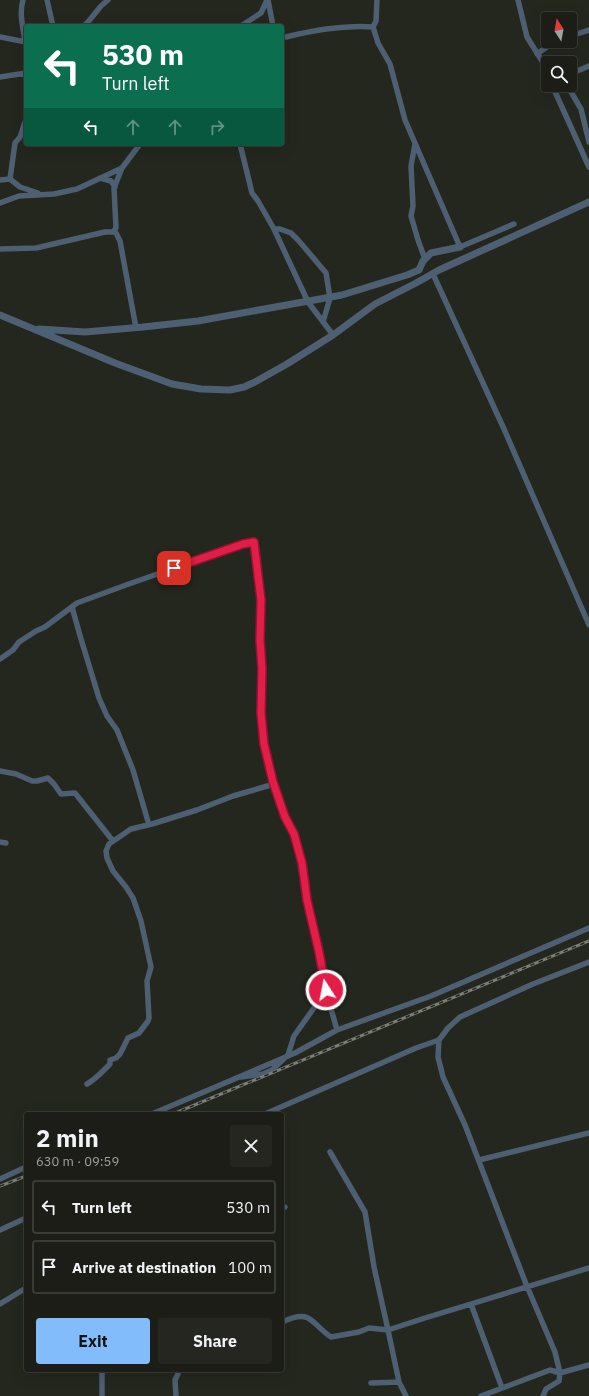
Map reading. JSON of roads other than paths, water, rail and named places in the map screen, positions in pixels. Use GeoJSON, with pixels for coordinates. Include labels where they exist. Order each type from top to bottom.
{"type":"FeatureCollection","features":[{"type":"Feature","properties":{"kind":"street"},"geometry":{"type":"LineString","coordinates":[[23,0],[21,7],[21,20],[24,33]]}},
{"type":"Feature","properties":{"kind":"street"},"geometry":{"type":"LineString","coordinates":[[40,0],[48,1],[53,24]]}},
{"type":"Feature","properties":{"kind":"street"},"geometry":{"type":"LineString","coordinates":[[86,24],[108,0]]}},
{"type":"Feature","properties":{"kind":"street"},"geometry":{"type":"LineString","coordinates":[[243,24],[261,13],[267,0]]}},
{"type":"Feature","properties":{"kind":"street"},"geometry":{"type":"LineString","coordinates":[[267,0],[273,24]]}},
{"type":"Feature","properties":{"kind":"street"},"geometry":{"type":"LineString","coordinates":[[377,0],[376,21],[373,27],[378,43],[390,64],[405,120],[460,247]]}},
{"type":"Feature","properties":{"kind":"street"},"geometry":{"type":"LineString","coordinates":[[518,0],[527,37],[541,60]]}},
{"type":"Feature","properties":{"kind":"street"},"geometry":{"type":"LineString","coordinates":[[284,36],[341,26],[373,27]]}},
{"type":"Feature","properties":{"kind":"street"},"geometry":{"type":"LineString","coordinates":[[577,34],[589,30]]}},
{"type":"Feature","properties":{"kind":"street"},"geometry":{"type":"LineString","coordinates":[[0,37],[24,42]]}},
{"type":"Feature","properties":{"kind":"street"},"geometry":{"type":"LineString","coordinates":[[537,54],[545,48]]}},
{"type":"Feature","properties":{"kind":"street"},"geometry":{"type":"LineString","coordinates":[[577,71],[589,66]]}},
{"type":"Feature","properties":{"kind":"street"},"geometry":{"type":"LineString","coordinates":[[0,77],[24,73]]}},
{"type":"Feature","properties":{"kind":"street"},"geometry":{"type":"LineString","coordinates":[[555,92],[589,166]]}},
{"type":"Feature","properties":{"kind":"street"},"geometry":{"type":"LineString","coordinates":[[571,92],[581,109],[589,142]]}},
{"type":"Feature","properties":{"kind":"street"},"geometry":{"type":"LineString","coordinates":[[10,179],[15,143],[20,137],[24,125]]}},
{"type":"Feature","properties":{"kind":"street"},"geometry":{"type":"LineString","coordinates":[[415,143],[411,166],[413,206],[411,216],[425,259]]}},
{"type":"Feature","properties":{"kind":"street"},"geometry":{"type":"LineString","coordinates":[[113,232],[116,228],[114,197],[115,187],[122,168],[138,146]]}},
{"type":"Feature","properties":{"kind":"street"},"geometry":{"type":"LineString","coordinates":[[240,146],[252,193],[274,230],[308,302],[333,335]]}},
{"type":"Feature","properties":{"kind":"street"},"geometry":{"type":"LineString","coordinates":[[0,203],[19,196],[54,194],[77,189],[122,168]]}},
{"type":"Feature","properties":{"kind":"street"},"geometry":{"type":"LineString","coordinates":[[100,178],[111,181],[115,187]]}},
{"type":"Feature","properties":{"kind":"street"},"geometry":{"type":"LineString","coordinates":[[0,180],[10,179],[20,187],[42,195]]}},
{"type":"Feature","properties":{"kind":"street"},"geometry":{"type":"LineString","coordinates":[[0,315],[131,370],[172,384],[201,389],[230,390],[244,387],[256,382],[333,335],[375,304],[439,270],[589,202]]}},
{"type":"Feature","properties":{"kind":"street"},"geometry":{"type":"LineString","coordinates":[[35,329],[85,332],[136,328],[198,321],[330,298],[407,275],[419,270],[425,259],[431,253],[460,247],[514,224]]}},
{"type":"Feature","properties":{"kind":"street"},"geometry":{"type":"LineString","coordinates":[[274,230],[291,233],[326,274],[330,298],[324,322]]}},
{"type":"Feature","properties":{"kind":"street"},"geometry":{"type":"LineString","coordinates":[[0,249],[36,248],[105,232],[116,233],[120,241],[136,328]]}},
{"type":"Feature","properties":{"kind":"street"},"geometry":{"type":"LineString","coordinates":[[433,274],[504,430],[589,625]]}},
{"type":"Feature","properties":{"kind":"street"},"geometry":{"type":"LineString","coordinates":[[0,659],[13,650],[19,642],[45,627],[72,607],[89,598],[243,544],[254,542],[261,600],[261,713],[264,744],[274,784],[285,817],[294,834],[302,863],[307,900],[326,990],[337,1030]]}},
{"type":"Feature","properties":{"kind":"street"},"geometry":{"type":"LineString","coordinates":[[72,607],[99,698],[107,716],[117,730],[126,752],[149,825]]}},
{"type":"Feature","properties":{"kind":"street"},"geometry":{"type":"LineString","coordinates":[[0,772],[16,774],[32,781],[48,778],[61,794],[74,793],[113,841]]}},
{"type":"Feature","properties":{"kind":"street"},"geometry":{"type":"LineString","coordinates":[[87,1084],[97,1078],[110,1064],[110,1060],[116,1058],[120,1054],[128,1038],[139,1033],[144,1028],[149,1018],[147,981],[150,965],[141,921],[132,898],[126,887],[113,871],[107,858],[106,851],[109,844],[131,829],[197,810],[233,796],[274,784]]}},
{"type":"Feature","properties":{"kind":"street"},"geometry":{"type":"LineString","coordinates":[[157,1112],[288,1055],[337,1030],[431,996],[589,928]]}},
{"type":"Feature","properties":{"kind":"street"},"geometry":{"type":"LineString","coordinates":[[543,1396],[546,1389],[559,1381],[560,1373],[555,1352],[479,1160],[443,1077],[438,1057],[439,1040],[448,1028],[460,1017],[533,984],[589,962]]}},
{"type":"Feature","properties":{"kind":"street"},"geometry":{"type":"LineString","coordinates":[[288,1055],[294,1036],[326,990]]}},
{"type":"Feature","properties":{"kind":"street"},"geometry":{"type":"LineString","coordinates":[[270,1112],[416,1048],[439,1040]]}},
{"type":"Feature","properties":{"kind":"street"},"geometry":{"type":"LineString","coordinates":[[479,1160],[589,1133]]}},
{"type":"Feature","properties":{"kind":"street"},"geometry":{"type":"LineString","coordinates":[[330,1152],[365,1212],[374,1267],[398,1382],[406,1396]]}},
{"type":"Feature","properties":{"kind":"street"},"geometry":{"type":"LineString","coordinates":[[0,1179],[24,1168]]}},
{"type":"Feature","properties":{"kind":"street"},"geometry":{"type":"LineString","coordinates":[[0,1230],[24,1219]]}},
{"type":"Feature","properties":{"kind":"street"},"geometry":{"type":"LineString","coordinates":[[284,1321],[290,1318],[304,1316],[312,1320],[322,1331],[331,1337],[359,1332],[369,1328],[388,1330],[589,1268]]}},
{"type":"Feature","properties":{"kind":"street"},"geometry":{"type":"LineString","coordinates":[[0,1304],[24,1289]]}},
{"type":"Feature","properties":{"kind":"street"},"geometry":{"type":"LineString","coordinates":[[471,1304],[502,1388]]}},
{"type":"Feature","properties":{"kind":"street"},"geometry":{"type":"LineString","coordinates":[[481,1396],[550,1370],[560,1373],[589,1365]]}},
{"type":"Feature","properties":{"kind":"street"},"geometry":{"type":"LineString","coordinates":[[102,1372],[102,1396]]}},
{"type":"Feature","properties":{"kind":"street"},"geometry":{"type":"LineString","coordinates":[[176,1396],[175,1380],[178,1372]]}},
{"type":"Feature","properties":{"kind":"street"},"geometry":{"type":"LineString","coordinates":[[371,1383],[398,1382]]}},
{"type":"Feature","properties":{"kind":"railway"},"geometry":{"type":"LineString","coordinates":[[178,1112],[589,941]]}},
{"type":"Feature","properties":{"kind":"railway"},"geometry":{"type":"LineString","coordinates":[[0,1186],[24,1177]]}}]}
